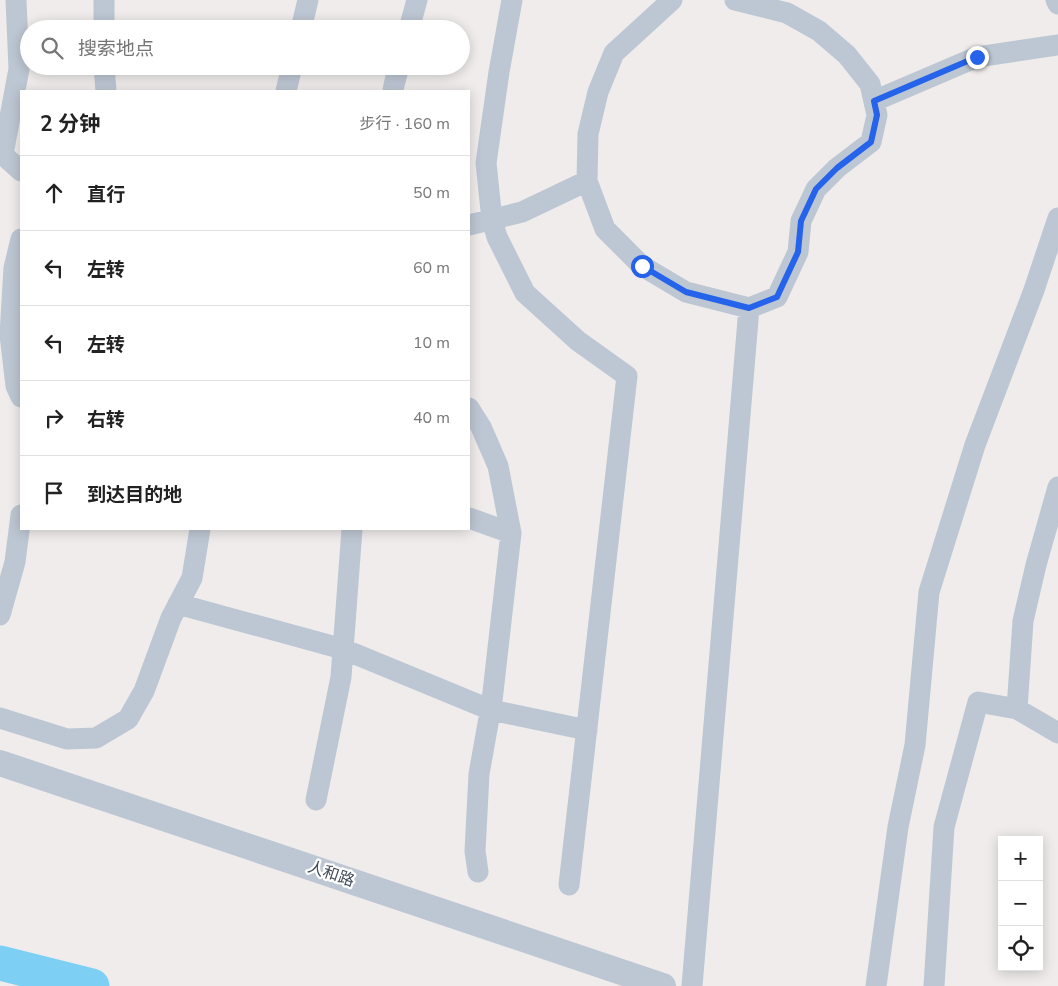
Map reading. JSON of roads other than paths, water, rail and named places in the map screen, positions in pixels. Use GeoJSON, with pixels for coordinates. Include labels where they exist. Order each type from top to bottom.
{"type":"FeatureCollection","features":[{"type":"Feature","properties":{"kind":"street"},"geometry":{"type":"LineString","coordinates":[[16,0],[19,69],[2,153],[20,169]]}},
{"type":"Feature","properties":{"kind":"street"},"geometry":{"type":"LineString","coordinates":[[104,0],[104,20]]}},
{"type":"Feature","properties":{"kind":"street"},"geometry":{"type":"LineString","coordinates":[[303,20],[308,0]]}},
{"type":"Feature","properties":{"kind":"street"},"geometry":{"type":"LineString","coordinates":[[411,20],[417,0]]}},
{"type":"Feature","properties":{"kind":"street"},"geometry":{"type":"LineString","coordinates":[[512,0],[486,163],[492,220],[497,237],[525,293],[578,341],[627,376],[569,885]]}},
{"type":"Feature","properties":{"kind":"street"},"geometry":{"type":"LineString","coordinates":[[672,0],[614,53],[598,92],[588,134],[587,181],[605,229],[642,266],[686,292],[749,308],[777,297],[798,252],[801,221],[816,189],[837,168],[871,142],[877,115],[870,84],[847,55],[819,30],[787,13],[735,0]]}},
{"type":"Feature","properties":{"kind":"street"},"geometry":{"type":"LineString","coordinates":[[1056,0],[1058,4]]}},
{"type":"Feature","properties":{"kind":"street"},"geometry":{"type":"LineString","coordinates":[[874,101],[977,57],[1058,45]]}},
{"type":"Feature","properties":{"kind":"street"},"geometry":{"type":"LineString","coordinates":[[105,75],[106,90]]}},
{"type":"Feature","properties":{"kind":"street"},"geometry":{"type":"LineString","coordinates":[[286,90],[290,75]]}},
{"type":"Feature","properties":{"kind":"street"},"geometry":{"type":"LineString","coordinates":[[393,90],[397,75]]}},
{"type":"Feature","properties":{"kind":"street"},"geometry":{"type":"LineString","coordinates":[[470,225],[522,212],[587,181]]}},
{"type":"Feature","properties":{"kind":"street"},"geometry":{"type":"LineString","coordinates":[[876,986],[898,827],[915,745],[929,592],[975,445],[1034,290],[1058,218]]}},
{"type":"Feature","properties":{"kind":"street"},"geometry":{"type":"LineString","coordinates":[[20,243],[14,268],[10,335],[16,386],[20,395]]}},
{"type":"Feature","properties":{"kind":"street"},"geometry":{"type":"LineString","coordinates":[[692,986],[749,308]]}},
{"type":"Feature","properties":{"kind":"street"},"geometry":{"type":"LineString","coordinates":[[470,410],[481,427],[498,466],[511,533],[491,710],[478,774],[475,851],[478,872]]}},
{"type":"Feature","properties":{"kind":"street"},"geometry":{"type":"LineString","coordinates":[[1016,709],[1023,621],[1036,565],[1058,487]]}},
{"type":"Feature","properties":{"kind":"street"},"geometry":{"type":"LineString","coordinates":[[470,518],[511,533]]}},
{"type":"Feature","properties":{"kind":"street"},"geometry":{"type":"LineString","coordinates":[[0,615],[15,562],[20,523]]}},
{"type":"Feature","properties":{"kind":"street"},"geometry":{"type":"LineString","coordinates":[[0,718],[67,739],[96,738],[128,720],[144,691],[171,618],[192,578],[200,530]]}},
{"type":"Feature","properties":{"kind":"street"},"geometry":{"type":"LineString","coordinates":[[316,800],[341,677],[352,530]]}},
{"type":"Feature","properties":{"kind":"street"},"geometry":{"type":"LineString","coordinates":[[178,604],[343,649],[491,710],[587,730]]}},
{"type":"Feature","properties":{"kind":"street"},"geometry":{"type":"LineString","coordinates":[[934,986],[944,827],[978,702],[1016,709],[1058,733]]}},
{"type":"Feature","properties":{"kind":"street","name":"人和路"},"geometry":{"type":"LineString","coordinates":[[0,763],[663,986]]}},
{"type":"Feature","properties":{"kind":"waterway"},"geometry":{"type":"LineString","coordinates":[[0,963],[92,986]]}}]}
